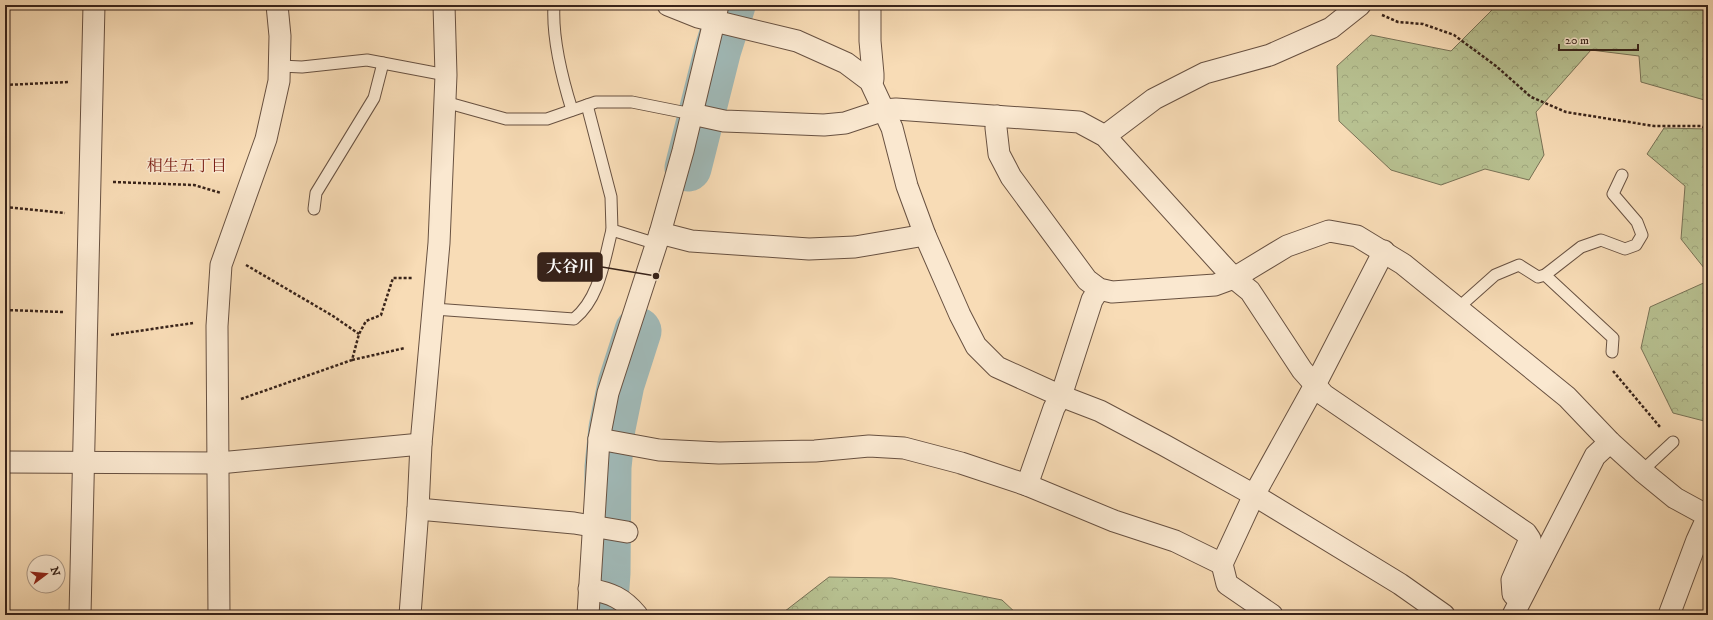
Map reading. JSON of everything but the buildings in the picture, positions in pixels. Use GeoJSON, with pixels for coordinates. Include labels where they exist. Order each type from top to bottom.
{"type":"FeatureCollection","features":[{"type":"Feature","properties":{"kind":"street"},"geometry":{"type":"LineString","coordinates":[[80,615],[94,5]]}},
{"type":"Feature","properties":{"kind":"street"},"geometry":{"type":"LineString","coordinates":[[219,615],[217,326],[221,265],[266,139],[280,81],[280,36],[277,5]]}},
{"type":"Feature","properties":{"kind":"street"},"geometry":{"type":"LineString","coordinates":[[410,615],[421,444],[439,243],[446,75],[444,5]]}},
{"type":"Feature","properties":{"kind":"street"},"geometry":{"type":"LineString","coordinates":[[668,5],[698,17],[717,16],[748,30],[797,42],[846,63],[870,81],[892,128],[907,186],[925,235],[976,346],[997,366],[1060,396],[1100,411],[1254,495],[1400,584],[1444,615]]}},
{"type":"Feature","properties":{"kind":"street"},"geometry":{"type":"LineString","coordinates":[[870,5],[870,41],[873,74],[870,81]]}},
{"type":"Feature","properties":{"kind":"street"},"geometry":{"type":"LineString","coordinates":[[1105,136],[1160,96],[1205,73],[1270,55],[1331,28],[1360,5]]}},
{"type":"Feature","properties":{"kind":"street"},"geometry":{"type":"LineString","coordinates":[[588,615],[595,590],[592,527],[608,393],[661,237],[695,115],[717,16]]}},
{"type":"Feature","properties":{"kind":"street"},"geometry":{"type":"LineString","coordinates":[[695,115],[724,121],[824,125],[845,124],[884,110],[896,109],[1079,122],[1105,136],[1234,278],[1250,291],[1302,370],[1324,395],[1526,533],[1530,539],[1512,580],[1516,608]]}},
{"type":"Feature","properties":{"kind":"street"},"geometry":{"type":"LineString","coordinates":[[997,116],[996,128],[999,154],[1011,177],[1087,280],[1099,290],[1112,292],[1215,285],[1234,278],[1287,246],[1329,231],[1357,236],[1384,251],[1458,308],[1567,397],[1610,442],[1675,498],[1708,516],[1697,540],[1669,615]]}},
{"type":"Feature","properties":{"kind":"street"},"geometry":{"type":"LineString","coordinates":[[661,237],[691,241],[809,249],[855,247],[925,235]]}},
{"type":"Feature","properties":{"kind":"street"},"geometry":{"type":"LineString","coordinates":[[1272,615],[1227,584],[1222,564],[1254,495],[1315,385],[1384,251]]}},
{"type":"Feature","properties":{"kind":"street"},"geometry":{"type":"LineString","coordinates":[[1027,486],[1054,408],[1060,396],[1092,300],[1099,290]]}},
{"type":"Feature","properties":{"kind":"street"},"geometry":{"type":"LineString","coordinates":[[602,440],[659,450],[719,453],[815,451],[869,446],[904,448],[961,463],[1027,486],[1114,521],[1174,541],[1222,564]]}},
{"type":"Feature","properties":{"kind":"street"},"geometry":{"type":"LineString","coordinates":[[1516,608],[1595,456],[1610,442]]}},
{"type":"Feature","properties":{"kind":"street"},"geometry":{"type":"LineString","coordinates":[[5,462],[219,463],[421,444]]}},
{"type":"Feature","properties":{"kind":"street"},"geometry":{"type":"LineString","coordinates":[[418,509],[566,523],[627,532]]}},
{"type":"Feature","properties":{"kind":"street"},"geometry":{"type":"LineString","coordinates":[[595,590],[634,612]]}},
{"type":"Feature","properties":{"kind":"lane"},"geometry":{"type":"LineString","coordinates":[[554,5],[558,51],[572,110]]}},
{"type":"Feature","properties":{"kind":"lane"},"geometry":{"type":"LineString","coordinates":[[280,66],[302,67],[367,60],[446,75]]}},
{"type":"Feature","properties":{"kind":"lane"},"geometry":{"type":"LineString","coordinates":[[314,209],[316,193],[374,98],[383,63]]}},
{"type":"Feature","properties":{"kind":"lane"},"geometry":{"type":"LineString","coordinates":[[445,102],[506,119],[547,119],[596,102],[632,102],[695,115]]}},
{"type":"Feature","properties":{"kind":"lane"},"geometry":{"type":"LineString","coordinates":[[434,308],[574,319],[583,312],[595,293],[612,230],[611,197],[587,105]]}},
{"type":"Feature","properties":{"kind":"lane"},"geometry":{"type":"LineString","coordinates":[[1458,308],[1495,275],[1519,266],[1538,277],[1545,275],[1582,247],[1601,240],[1625,249],[1636,246],[1642,235],[1637,222],[1613,194],[1622,175]]}},
{"type":"Feature","properties":{"kind":"lane"},"geometry":{"type":"LineString","coordinates":[[612,230],[661,237]]}},
{"type":"Feature","properties":{"kind":"lane"},"geometry":{"type":"LineString","coordinates":[[1545,275],[1613,338],[1612,352]]}},
{"type":"Feature","properties":{"kind":"lane"},"geometry":{"type":"LineString","coordinates":[[1642,471],[1673,442]]}},
{"type":"Feature","properties":{"kind":"path"},"geometry":{"type":"LineString","coordinates":[[1360,5],[1398,22],[1423,24],[1454,35],[1496,66],[1531,97],[1566,112],[1654,126],[1702,126],[1708,129]]}},
{"type":"Feature","properties":{"kind":"path"},"geometry":{"type":"LineString","coordinates":[[5,85],[92,81]]}},
{"type":"Feature","properties":{"kind":"path"},"geometry":{"type":"LineString","coordinates":[[90,182],[194,185],[244,200]]}},
{"type":"Feature","properties":{"kind":"path"},"geometry":{"type":"LineString","coordinates":[[5,207],[89,215]]}},
{"type":"Feature","properties":{"kind":"path"},"geometry":{"type":"LineString","coordinates":[[225,253],[333,316],[359,334]]}},
{"type":"Feature","properties":{"kind":"path"},"geometry":{"type":"LineString","coordinates":[[352,360],[359,334],[366,321],[381,315],[392,278],[436,279]]}},
{"type":"Feature","properties":{"kind":"path"},"geometry":{"type":"LineString","coordinates":[[5,310],[87,314]]}},
{"type":"Feature","properties":{"kind":"path"},"geometry":{"type":"LineString","coordinates":[[87,337],[100,337],[202,322],[217,326]]}},
{"type":"Feature","properties":{"kind":"path"},"geometry":{"type":"LineString","coordinates":[[217,407],[352,360],[402,348],[430,348]]}},
{"type":"Feature","properties":{"kind":"path"},"geometry":{"type":"LineString","coordinates":[[1612,352],[1611,368],[1673,442]]}},
{"type":"Feature","properties":{"kind":"green space"},"geometry":{"type":"Polygon","coordinates":[[[1497,5],[1708,5],[1708,101],[1641,82],[1639,56],[1591,50],[1536,112],[1544,155],[1529,180],[1485,169],[1441,185],[1391,170],[1339,121],[1337,66],[1371,35],[1451,51],[1497,5]]]}},
{"type":"Feature","properties":{"kind":"green space"},"geometry":{"type":"Polygon","coordinates":[[[1664,128],[1708,129],[1708,273],[1681,239],[1685,186],[1647,154],[1664,128]]]}},
{"type":"Feature","properties":{"kind":"green space"},"geometry":{"type":"Polygon","coordinates":[[[1708,281],[1708,422],[1673,413],[1641,348],[1650,307],[1708,281]]]}},
{"type":"Feature","properties":{"kind":"green space"},"geometry":{"type":"Polygon","coordinates":[[[829,577],[892,578],[1002,600],[1018,615],[780,615],[829,577]]]}},
{"type":"Feature","properties":{"kind":"waterway"},"geometry":{"type":"LineString","coordinates":[[688,168],[718,49],[732,5]]}},
{"type":"Feature","properties":{"kind":"waterway"},"geometry":{"type":"LineString","coordinates":[[604,615],[607,573],[608,467],[612,428],[621,384],[638,331]]}},
{"type":"Feature","properties":{"kind":"place","name":"大谷川"},"geometry":{"type":"Point","coordinates":[656,276]}},
{"type":"Feature","properties":{"kind":"district","name":"相生五丁目"},"geometry":{"type":"Point","coordinates":[187,166]}}]}
